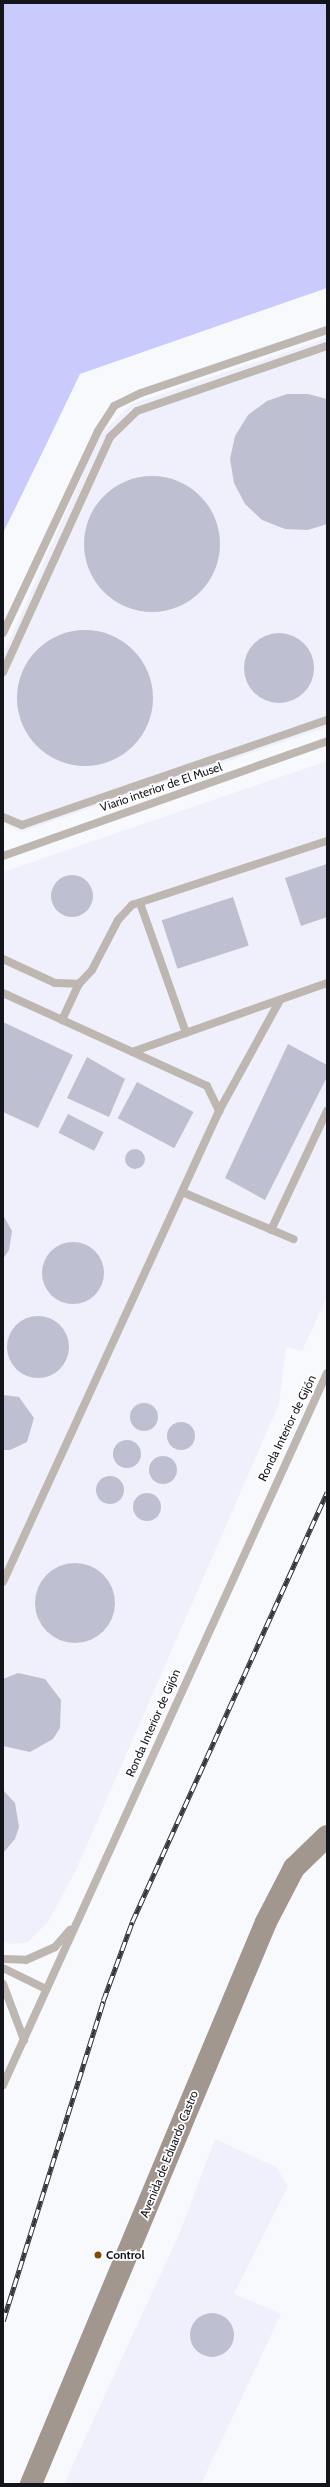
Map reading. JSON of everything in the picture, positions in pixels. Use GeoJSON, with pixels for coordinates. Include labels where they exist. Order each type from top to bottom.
{"type":"FeatureCollection","features":[{"type":"Feature","properties":{"kind":"street","name":"Avenida de Eduardo Castro"},"geometry":{"type":"LineString","coordinates":[[31,2484],[266,1922],[294,1868],[327,1836]]}},
{"type":"Feature","properties":{"kind":"lane"},"geometry":{"type":"LineString","coordinates":[[3,634],[98,431],[114,406],[141,393],[327,330]]}},
{"type":"Feature","properties":{"kind":"lane"},"geometry":{"type":"LineString","coordinates":[[3,672],[110,437],[137,411],[327,346]]}},
{"type":"Feature","properties":{"kind":"lane"},"geometry":{"type":"LineString","coordinates":[[3,817],[22,825],[327,720]]}},
{"type":"Feature","properties":{"kind":"lane","name":"Viario interior de El Musel"},"geometry":{"type":"LineString","coordinates":[[3,856],[327,741]]}},
{"type":"Feature","properties":{"kind":"lane"},"geometry":{"type":"LineString","coordinates":[[62,1020],[79,984],[92,970],[118,920],[140,903],[327,841]]}},
{"type":"Feature","properties":{"kind":"lane"},"geometry":{"type":"LineString","coordinates":[[140,903],[186,1033]]}},
{"type":"Feature","properties":{"kind":"lane"},"geometry":{"type":"LineString","coordinates":[[3,959],[55,983],[79,984]]}},
{"type":"Feature","properties":{"kind":"lane"},"geometry":{"type":"LineString","coordinates":[[132,1052],[327,983]]}},
{"type":"Feature","properties":{"kind":"lane"},"geometry":{"type":"LineString","coordinates":[[3,993],[207,1086],[219,1111]]}},
{"type":"Feature","properties":{"kind":"lane"},"geometry":{"type":"LineString","coordinates":[[3,1582],[219,1111],[280,1000]]}},
{"type":"Feature","properties":{"kind":"lane"},"geometry":{"type":"LineString","coordinates":[[271,1230],[327,1111]]}},
{"type":"Feature","properties":{"kind":"lane"},"geometry":{"type":"LineString","coordinates":[[182,1192],[293,1239]]}},
{"type":"Feature","properties":{"kind":"lane","name":"Ronda Interior de Gijón"},"geometry":{"type":"LineString","coordinates":[[3,2085],[327,1373]]}},
{"type":"Feature","properties":{"kind":"lane"},"geometry":{"type":"LineString","coordinates":[[3,1959],[26,1960],[55,1947],[75,1924]]}},
{"type":"Feature","properties":{"kind":"lane"},"geometry":{"type":"LineString","coordinates":[[3,1968],[46,1990]]}},
{"type":"Feature","properties":{"kind":"lane"},"geometry":{"type":"LineString","coordinates":[[3,1984],[24,2040]]}},
{"type":"Feature","properties":{"kind":"shaded area"},"geometry":{"type":"Polygon","coordinates":[[[327,338],[327,727],[21,832],[3,823],[3,655],[101,433],[132,404],[327,338]]]}},
{"type":"Feature","properties":{"kind":"shaded area"},"geometry":{"type":"Polygon","coordinates":[[[327,761],[327,1297],[302,1351],[286,1347],[279,1404],[75,1872],[48,1922],[28,1942],[11,1944],[3,1941],[3,872],[327,761]]]}},
{"type":"Feature","properties":{"kind":"shaded area"},"geometry":{"type":"Polygon","coordinates":[[[215,2139],[276,2167],[288,2186],[234,2294],[281,2314],[201,2484],[64,2484],[180,2232],[215,2139]]]}},
{"type":"Feature","properties":{"kind":"water"},"geometry":{"type":"Polygon","coordinates":[[[3,3],[327,3],[327,288],[81,374],[3,533],[3,3]]]}},
{"type":"Feature","properties":{"kind":"pier"},"geometry":{"type":"Polygon","coordinates":[[[327,288],[82,375],[3,535],[80,374],[327,288]]]}},
{"type":"Feature","properties":{"kind":"building"},"geometry":{"type":"Polygon","coordinates":[[[287,394],[308,394],[327,399],[327,524],[308,530],[285,529],[262,520],[245,504],[234,483],[230,459],[235,436],[248,415],[267,401],[287,394]]]}},
{"type":"Feature","properties":{"kind":"building"},"geometry":{"type":"Polygon","coordinates":[[[145,476],[159,476],[178,481],[190,487],[205,501],[215,518],[219,531],[219,557],[215,570],[209,582],[195,597],[190,601],[172,609],[159,612],[145,612],[126,607],[114,601],[99,587],[95,582],[87,564],[84,551],[84,537],[89,518],[95,506],[109,491],[114,487],[132,479],[145,476]]]}},
{"type":"Feature","properties":{"kind":"building"},"geometry":{"type":"Polygon","coordinates":[[[78,630],[92,630],[111,635],[123,641],[138,655],[148,672],[152,685],[152,711],[148,724],[142,736],[128,751],[123,755],[105,763],[92,766],[78,766],[59,761],[47,755],[32,741],[28,736],[20,718],[17,705],[17,691],[22,672],[28,660],[42,645],[47,641],[65,633],[78,630]]]}},
{"type":"Feature","properties":{"kind":"building"},"geometry":{"type":"Polygon","coordinates":[[[272,633],[286,633],[299,639],[308,648],[314,661],[312,681],[304,693],[286,703],[272,703],[259,697],[250,688],[244,675],[244,661],[250,648],[259,639],[272,633]]]}},
{"type":"Feature","properties":{"kind":"building"},"geometry":{"type":"Polygon","coordinates":[[[327,864],[327,917],[301,926],[285,878],[327,864]]]}},
{"type":"Feature","properties":{"kind":"building"},"geometry":{"type":"Polygon","coordinates":[[[68,875],[76,875],[84,878],[90,884],[93,896],[90,908],[84,914],[76,917],[68,917],[60,914],[54,908],[51,900],[51,892],[54,884],[60,878],[68,875]]]}},
{"type":"Feature","properties":{"kind":"building"},"geometry":{"type":"Polygon","coordinates":[[[233,897],[249,946],[177,969],[162,920],[233,897]]]}},
{"type":"Feature","properties":{"kind":"building"},"geometry":{"type":"Polygon","coordinates":[[[3,1022],[73,1055],[38,1128],[3,1112],[3,1022]]]}},
{"type":"Feature","properties":{"kind":"building"},"geometry":{"type":"Polygon","coordinates":[[[288,1044],[327,1065],[327,1077],[265,1200],[225,1178],[288,1044]]]}},
{"type":"Feature","properties":{"kind":"building"},"geometry":{"type":"Polygon","coordinates":[[[87,1057],[125,1079],[109,1117],[67,1098],[87,1057]]]}},
{"type":"Feature","properties":{"kind":"building"},"geometry":{"type":"Polygon","coordinates":[[[137,1082],[194,1112],[174,1148],[118,1118],[137,1082]]]}},
{"type":"Feature","properties":{"kind":"building"},"geometry":{"type":"Polygon","coordinates":[[[68,1114],[104,1132],[94,1151],[58,1133],[68,1114]]]}},
{"type":"Feature","properties":{"kind":"building"},"geometry":{"type":"Polygon","coordinates":[[[135,1149],[142,1152],[145,1159],[142,1166],[135,1169],[128,1166],[125,1159],[128,1152],[135,1149]]]}},
{"type":"Feature","properties":{"kind":"building"},"geometry":{"type":"Polygon","coordinates":[[[3,1215],[12,1231],[9,1250],[3,1259],[3,1215]]]}},
{"type":"Feature","properties":{"kind":"building"},"geometry":{"type":"Polygon","coordinates":[[[73,1242],[85,1245],[95,1251],[101,1261],[104,1273],[101,1285],[95,1295],[85,1301],[73,1304],[61,1301],[51,1295],[45,1285],[42,1273],[45,1261],[51,1251],[61,1245],[73,1242]]]}},
{"type":"Feature","properties":{"kind":"building"},"geometry":{"type":"Polygon","coordinates":[[[38,1316],[50,1319],[60,1325],[66,1335],[69,1347],[66,1359],[60,1369],[50,1375],[38,1378],[26,1375],[16,1369],[10,1359],[7,1347],[10,1335],[16,1325],[26,1319],[38,1316]]]}},
{"type":"Feature","properties":{"kind":"building"},"geometry":{"type":"Polygon","coordinates":[[[3,1395],[19,1397],[34,1418],[27,1442],[10,1450],[3,1450],[3,1395]]]}},
{"type":"Feature","properties":{"kind":"building"},"geometry":{"type":"Polygon","coordinates":[[[144,1403],[150,1404],[154,1407],[157,1411],[157,1423],[154,1427],[150,1430],[144,1431],[138,1430],[134,1427],[131,1423],[130,1417],[131,1411],[134,1407],[138,1404],[144,1403]]]}},
{"type":"Feature","properties":{"kind":"building"},"geometry":{"type":"Polygon","coordinates":[[[181,1422],[187,1423],[191,1426],[194,1430],[194,1442],[191,1446],[187,1449],[181,1450],[175,1449],[171,1446],[168,1442],[167,1436],[168,1430],[171,1426],[175,1423],[181,1422]]]}},
{"type":"Feature","properties":{"kind":"building"},"geometry":{"type":"Polygon","coordinates":[[[127,1440],[133,1441],[137,1444],[140,1448],[140,1460],[137,1464],[133,1467],[127,1468],[121,1467],[117,1464],[114,1460],[113,1454],[114,1448],[117,1444],[121,1441],[127,1440]]]}},
{"type":"Feature","properties":{"kind":"building"},"geometry":{"type":"Polygon","coordinates":[[[163,1456],[169,1457],[173,1460],[176,1464],[176,1476],[173,1480],[169,1483],[163,1484],[157,1483],[153,1480],[150,1476],[149,1470],[150,1464],[153,1460],[157,1457],[163,1456]]]}},
{"type":"Feature","properties":{"kind":"building"},"geometry":{"type":"Polygon","coordinates":[[[110,1476],[116,1477],[120,1480],[123,1484],[123,1496],[120,1500],[116,1503],[110,1504],[104,1503],[100,1500],[97,1496],[96,1490],[97,1484],[100,1480],[104,1477],[110,1476]]]}},
{"type":"Feature","properties":{"kind":"building"},"geometry":{"type":"Polygon","coordinates":[[[147,1493],[153,1494],[157,1497],[160,1501],[160,1513],[157,1517],[153,1520],[147,1521],[141,1520],[137,1517],[134,1513],[133,1507],[134,1501],[137,1497],[141,1494],[147,1493]]]}},
{"type":"Feature","properties":{"kind":"building"},"geometry":{"type":"Polygon","coordinates":[[[75,1563],[90,1566],[103,1575],[112,1588],[115,1603],[112,1618],[103,1631],[90,1640],[75,1643],[60,1640],[47,1631],[38,1618],[35,1603],[38,1588],[47,1575],[60,1566],[75,1563]]]}},
{"type":"Feature","properties":{"kind":"building"},"geometry":{"type":"Polygon","coordinates":[[[18,1673],[45,1679],[61,1700],[60,1728],[53,1739],[30,1752],[3,1746],[3,1679],[18,1673]]]}},
{"type":"Feature","properties":{"kind":"building"},"geometry":{"type":"Polygon","coordinates":[[[3,1790],[15,1803],[19,1827],[15,1839],[3,1853],[3,1790]]]}},
{"type":"Feature","properties":{"kind":"building"},"geometry":{"type":"Polygon","coordinates":[[[208,2313],[216,2313],[228,2319],[234,2331],[234,2339],[228,2351],[216,2357],[208,2357],[196,2351],[190,2339],[190,2331],[196,2319],[208,2313]]]}},
{"type":"Feature","properties":{"kind":"railway"},"geometry":{"type":"LineString","coordinates":[[3,2321],[103,2001],[132,1922],[327,1492]]}},
{"type":"Feature","properties":{"kind":"place","name":"Control"},"geometry":{"type":"Point","coordinates":[98,2255]}}]}
